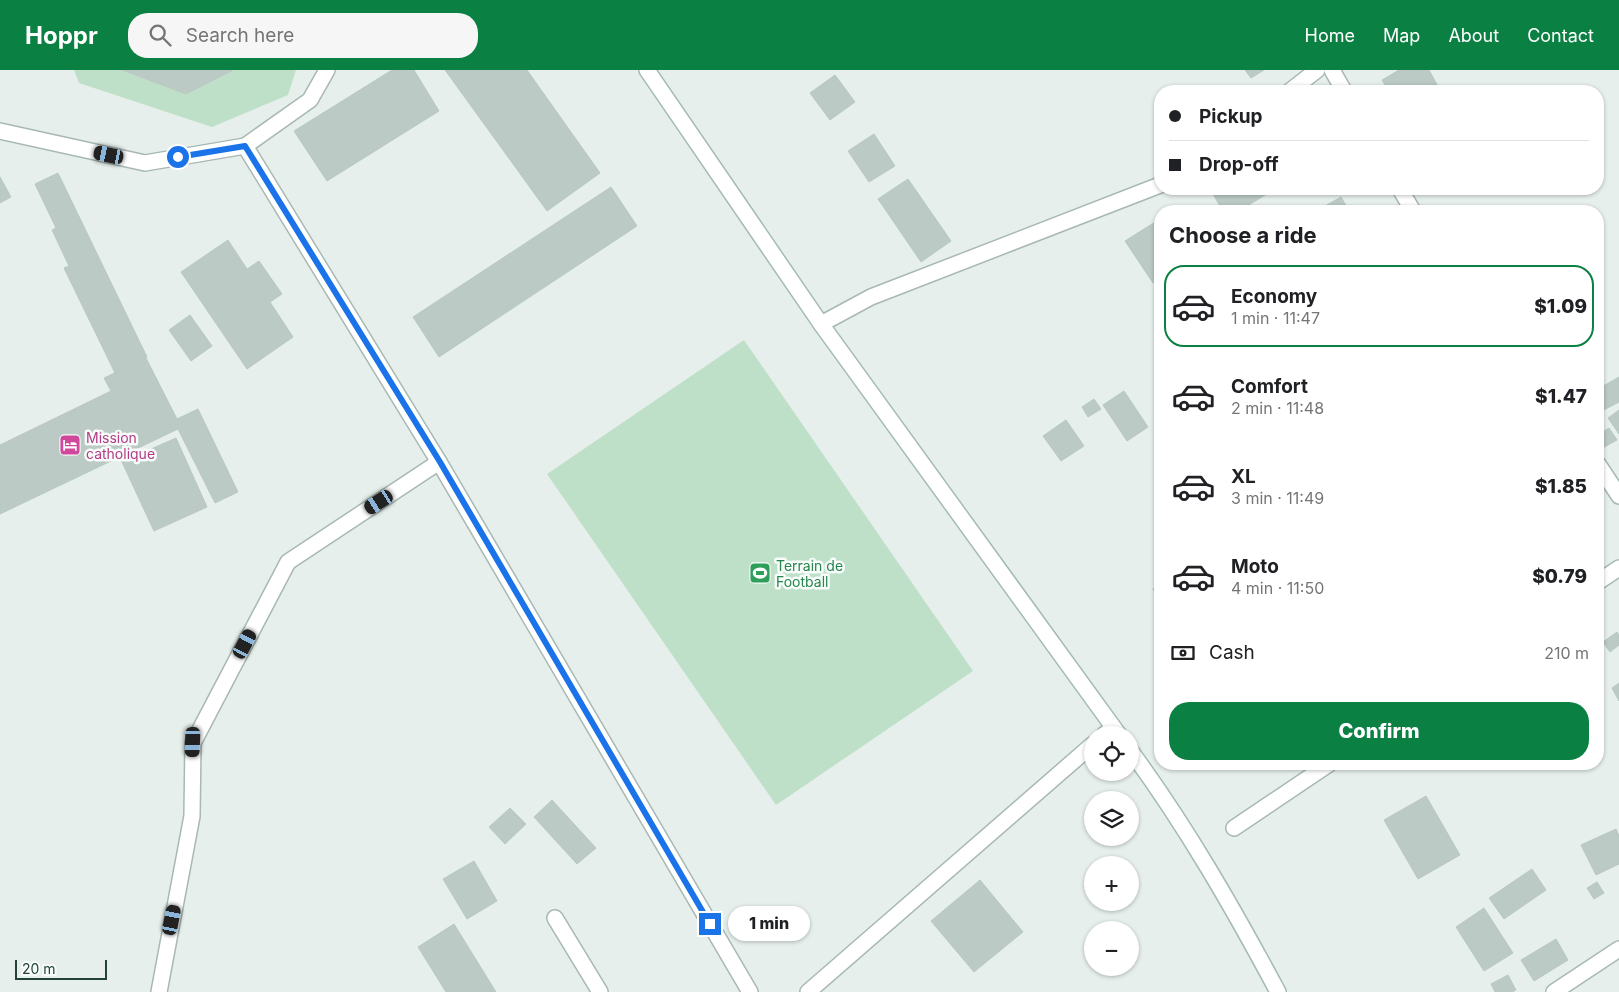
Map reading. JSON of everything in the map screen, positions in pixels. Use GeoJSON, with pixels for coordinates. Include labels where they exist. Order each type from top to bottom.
{"type":"FeatureCollection","features":[{"type":"Feature","properties":{"kind":"street"},"geometry":{"type":"LineString","coordinates":[[0,131],[145,163],[245,146],[310,100],[327,70]]}},
{"type":"Feature","properties":{"kind":"street"},"geometry":{"type":"LineString","coordinates":[[647,70],[821,324],[1108,726]]}},
{"type":"Feature","properties":{"kind":"street"},"geometry":{"type":"LineString","coordinates":[[1298,85],[1318,70]]}},
{"type":"Feature","properties":{"kind":"street"},"geometry":{"type":"LineString","coordinates":[[1332,70],[1341,85]]}},
{"type":"Feature","properties":{"kind":"street"},"geometry":{"type":"LineString","coordinates":[[245,146],[440,462],[750,992]]}},
{"type":"Feature","properties":{"kind":"street"},"geometry":{"type":"LineString","coordinates":[[821,324],[871,297],[1154,187]]}},
{"type":"Feature","properties":{"kind":"street"},"geometry":{"type":"LineString","coordinates":[[159,992],[192,816],[193,742],[274,588],[288,562],[440,462]]}},
{"type":"Feature","properties":{"kind":"street"},"geometry":{"type":"LineString","coordinates":[[1604,473],[1619,496]]}},
{"type":"Feature","properties":{"kind":"street"},"geometry":{"type":"LineString","coordinates":[[1604,578],[1619,568]]}},
{"type":"Feature","properties":{"kind":"street"},"geometry":{"type":"LineString","coordinates":[[808,992],[1084,752]]}},
{"type":"Feature","properties":{"kind":"street"},"geometry":{"type":"LineString","coordinates":[[1139,762],[1162,794],[1237,915],[1278,992]]}},
{"type":"Feature","properties":{"kind":"street"},"geometry":{"type":"LineString","coordinates":[[1234,828],[1320,770]]}},
{"type":"Feature","properties":{"kind":"street"},"geometry":{"type":"LineString","coordinates":[[555,918],[600,992]]}},
{"type":"Feature","properties":{"kind":"street"},"geometry":{"type":"LineString","coordinates":[[1554,992],[1619,949]]}},
{"type":"Feature","properties":{"kind":"green space"},"geometry":{"type":"Polygon","coordinates":[[[74,70],[122,70],[186,94],[233,70],[296,70],[288,95],[212,127],[79,83],[74,70]]]}},
{"type":"Feature","properties":{"kind":"green space","name":"Terrain de Football"},"geometry":{"type":"Polygon","coordinates":[[[744,340],[973,671],[776,805],[547,474],[744,340]]]}},
{"type":"Feature","properties":{"kind":"building"},"geometry":{"type":"Polygon","coordinates":[[[122,70],[233,70],[186,94],[122,70]]]}},
{"type":"Feature","properties":{"kind":"building"},"geometry":{"type":"Polygon","coordinates":[[[392,70],[414,70],[439,111],[327,181],[294,131],[392,70]]]}},
{"type":"Feature","properties":{"kind":"building"},"geometry":{"type":"Polygon","coordinates":[[[445,70],[527,70],[600,173],[547,211],[445,70]]]}},
{"type":"Feature","properties":{"kind":"building"},"geometry":{"type":"Polygon","coordinates":[[[1245,70],[1264,70],[1251,78],[1245,70]]]}},
{"type":"Feature","properties":{"kind":"building"},"geometry":{"type":"Polygon","coordinates":[[[1399,70],[1429,70],[1437,85],[1385,85],[1382,80],[1399,70]]]}},
{"type":"Feature","properties":{"kind":"building"},"geometry":{"type":"Polygon","coordinates":[[[835,75],[855,102],[830,120],[810,93],[835,75]]]}},
{"type":"Feature","properties":{"kind":"building"},"geometry":{"type":"Polygon","coordinates":[[[874,134],[895,166],[869,182],[848,151],[874,134]]]}},
{"type":"Feature","properties":{"kind":"building"},"geometry":{"type":"Polygon","coordinates":[[[58,173],[147,357],[115,373],[64,268],[69,266],[52,230],[56,228],[35,184],[58,173]]]}},
{"type":"Feature","properties":{"kind":"building"},"geometry":{"type":"Polygon","coordinates":[[[0,177],[11,197],[0,203],[0,177]]]}},
{"type":"Feature","properties":{"kind":"building"},"geometry":{"type":"Polygon","coordinates":[[[908,179],[951,241],[921,262],[878,199],[908,179]]]}},
{"type":"Feature","properties":{"kind":"building"},"geometry":{"type":"Polygon","coordinates":[[[611,187],[637,226],[439,357],[413,317],[611,187]]]}},
{"type":"Feature","properties":{"kind":"building"},"geometry":{"type":"Polygon","coordinates":[[[1214,195],[1265,195],[1249,205],[1219,205],[1214,195]]]}},
{"type":"Feature","properties":{"kind":"building"},"geometry":{"type":"Polygon","coordinates":[[[1341,197],[1346,205],[1327,205],[1341,197]]]}},
{"type":"Feature","properties":{"kind":"building"},"geometry":{"type":"Polygon","coordinates":[[[1154,223],[1153,283],[1125,241],[1154,223]]]}},
{"type":"Feature","properties":{"kind":"building"},"geometry":{"type":"Polygon","coordinates":[[[228,240],[247,269],[259,261],[282,294],[270,302],[293,337],[247,369],[181,272],[228,240]]]}},
{"type":"Feature","properties":{"kind":"building"},"geometry":{"type":"Polygon","coordinates":[[[190,315],[212,346],[191,361],[169,330],[190,315]]]}},
{"type":"Feature","properties":{"kind":"building"},"geometry":{"type":"Polygon","coordinates":[[[146,358],[177,419],[198,409],[238,492],[215,503],[178,429],[0,514],[0,445],[111,391],[104,378],[146,358]]]}},
{"type":"Feature","properties":{"kind":"building"},"geometry":{"type":"Polygon","coordinates":[[[1619,377],[1619,402],[1604,410],[1604,386],[1619,377]]]}},
{"type":"Feature","properties":{"kind":"building"},"geometry":{"type":"Polygon","coordinates":[[[1124,391],[1148,427],[1127,441],[1103,405],[1124,391]]]}},
{"type":"Feature","properties":{"kind":"building"},"geometry":{"type":"Polygon","coordinates":[[[1094,399],[1101,409],[1088,417],[1082,407],[1094,399]]]}},
{"type":"Feature","properties":{"kind":"building"},"geometry":{"type":"Polygon","coordinates":[[[1619,410],[1619,434],[1608,418],[1619,410]]]}},
{"type":"Feature","properties":{"kind":"building"},"geometry":{"type":"Polygon","coordinates":[[[1066,420],[1084,446],[1061,461],[1043,436],[1066,420]]]}},
{"type":"Feature","properties":{"kind":"building"},"geometry":{"type":"Polygon","coordinates":[[[1609,428],[1617,440],[1604,447],[1604,431],[1609,428]]]}},
{"type":"Feature","properties":{"kind":"building"},"geometry":{"type":"Polygon","coordinates":[[[176,438],[207,507],[154,531],[122,462],[176,438]]]}},
{"type":"Feature","properties":{"kind":"building"},"geometry":{"type":"Polygon","coordinates":[[[1617,632],[1619,635],[1619,645],[1610,652],[1604,641],[1617,632]]]}},
{"type":"Feature","properties":{"kind":"building"},"geometry":{"type":"Polygon","coordinates":[[[1619,683],[1619,701],[1612,688],[1619,683]]]}},
{"type":"Feature","properties":{"kind":"building"},"geometry":{"type":"Polygon","coordinates":[[[1426,796],[1460,855],[1418,879],[1384,820],[1426,796]]]}},
{"type":"Feature","properties":{"kind":"building"},"geometry":{"type":"Polygon","coordinates":[[[552,800],[596,848],[577,864],[534,817],[552,800]]]}},
{"type":"Feature","properties":{"kind":"building"},"geometry":{"type":"Polygon","coordinates":[[[510,808],[526,824],[505,844],[489,827],[510,808]]]}},
{"type":"Feature","properties":{"kind":"building"},"geometry":{"type":"Polygon","coordinates":[[[1616,829],[1619,836],[1619,864],[1596,875],[1581,845],[1616,829]]]}},
{"type":"Feature","properties":{"kind":"building"},"geometry":{"type":"Polygon","coordinates":[[[474,861],[497,901],[467,919],[443,879],[474,861]]]}},
{"type":"Feature","properties":{"kind":"building"},"geometry":{"type":"Polygon","coordinates":[[[1532,869],[1546,890],[1504,919],[1489,898],[1532,869]]]}},
{"type":"Feature","properties":{"kind":"building"},"geometry":{"type":"Polygon","coordinates":[[[980,880],[1023,932],[974,972],[931,921],[980,880]]]}},
{"type":"Feature","properties":{"kind":"building"},"geometry":{"type":"Polygon","coordinates":[[[1597,882],[1604,893],[1594,899],[1587,888],[1597,882]]]}},
{"type":"Feature","properties":{"kind":"building"},"geometry":{"type":"Polygon","coordinates":[[[1484,908],[1513,953],[1484,971],[1456,927],[1484,908]]]}},
{"type":"Feature","properties":{"kind":"building"},"geometry":{"type":"Polygon","coordinates":[[[454,924],[496,992],[446,992],[418,947],[454,924]]]}},
{"type":"Feature","properties":{"kind":"building"},"geometry":{"type":"Polygon","coordinates":[[[1556,939],[1568,960],[1534,981],[1521,960],[1556,939]]]}},
{"type":"Feature","properties":{"kind":"building"},"geometry":{"type":"Polygon","coordinates":[[[1508,975],[1516,990],[1512,992],[1495,992],[1491,984],[1508,975]]]}},
{"type":"Feature","properties":{"kind":"place","name":"Mission catholique"},"geometry":{"type":"Point","coordinates":[70,445]}},
{"type":"Feature","properties":{"kind":"place","name":"Terrain de Football"},"geometry":{"type":"Point","coordinates":[760,573]}},
{"type":"Feature","properties":{"kind":"route"},"geometry":{"type":"LineString","coordinates":[[178,157],[245,146],[440,462],[710,924]]}}]}
